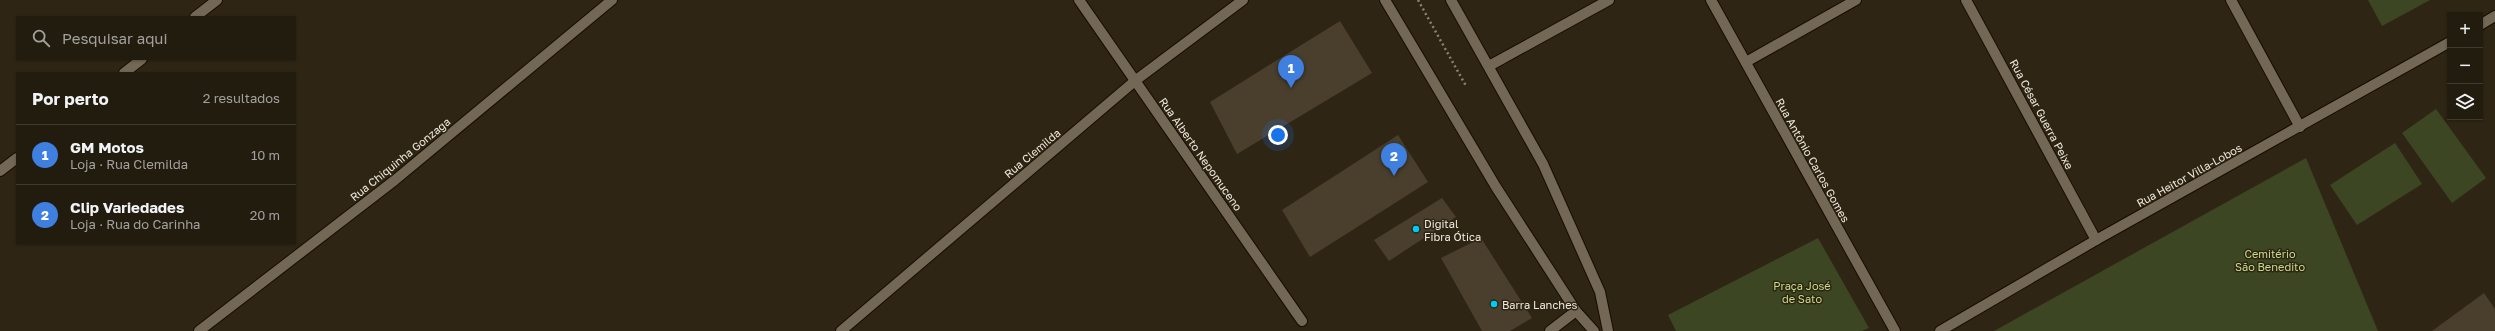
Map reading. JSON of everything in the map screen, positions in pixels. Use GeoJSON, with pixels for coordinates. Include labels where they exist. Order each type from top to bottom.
{"type":"FeatureCollection","features":[{"type":"Feature","properties":{"kind":"street"},"geometry":{"type":"LineString","coordinates":[[196,16],[217,0]]}},
{"type":"Feature","properties":{"kind":"street","name":"Rua Chiquinha Gonzaga"},"geometry":{"type":"LineString","coordinates":[[199,331],[395,180],[612,0]]}},
{"type":"Feature","properties":{"kind":"street","name":"Rua Alberto Nepomuceno"},"geometry":{"type":"LineString","coordinates":[[1080,0],[1302,322]]}},
{"type":"Feature","properties":{"kind":"street","name":"Rua Clemilda"},"geometry":{"type":"LineString","coordinates":[[841,331],[1136,80],[1243,0]]}},
{"type":"Feature","properties":{"kind":"street"},"geometry":{"type":"LineString","coordinates":[[1385,0],[1496,187],[1576,311],[1594,331]]}},
{"type":"Feature","properties":{"kind":"street"},"geometry":{"type":"LineString","coordinates":[[1451,0],[1543,164],[1600,292],[1608,331]]}},
{"type":"Feature","properties":{"kind":"street"},"geometry":{"type":"LineString","coordinates":[[1489,66],[1609,0]]}},
{"type":"Feature","properties":{"kind":"street","name":"Rua Antônio Carlos Gomes"},"geometry":{"type":"LineString","coordinates":[[1711,0],[1894,331]]}},
{"type":"Feature","properties":{"kind":"street"},"geometry":{"type":"LineString","coordinates":[[1746,62],[1856,0]]}},
{"type":"Feature","properties":{"kind":"street","name":"Rua César Guerra Peixe"},"geometry":{"type":"LineString","coordinates":[[1966,0],[2096,240]]}},
{"type":"Feature","properties":{"kind":"street"},"geometry":{"type":"LineString","coordinates":[[2231,0],[2300,127]]}},
{"type":"Feature","properties":{"kind":"street"},"geometry":{"type":"LineString","coordinates":[[2483,23],[2495,16]]}},
{"type":"Feature","properties":{"kind":"street","name":"Rua Heitor Villa-Lobos"},"geometry":{"type":"LineString","coordinates":[[1940,331],[2096,240],[2447,44]]}},
{"type":"Feature","properties":{"kind":"street"},"geometry":{"type":"LineString","coordinates":[[125,72],[141,60]]}},
{"type":"Feature","properties":{"kind":"street"},"geometry":{"type":"LineString","coordinates":[[0,171],[16,159]]}},
{"type":"Feature","properties":{"kind":"street"},"geometry":{"type":"LineString","coordinates":[[1550,331],[1576,311]]}},
{"type":"Feature","properties":{"kind":"green space"},"geometry":{"type":"Polygon","coordinates":[[[2368,0],[2430,0],[2382,26],[2368,0]]]}},
{"type":"Feature","properties":{"kind":"green space"},"geometry":{"type":"Polygon","coordinates":[[[2436,109],[2486,178],[2452,203],[2402,133],[2436,109]]]}},
{"type":"Feature","properties":{"kind":"green space"},"geometry":{"type":"Polygon","coordinates":[[[2395,143],[2422,184],[2357,225],[2330,185],[2395,143]]]}},
{"type":"Feature","properties":{"kind":"green space","name":"Cemitério São Benedito"},"geometry":{"type":"Polygon","coordinates":[[[2306,158],[2378,331],[1994,331],[2306,158]]]}},
{"type":"Feature","properties":{"kind":"green space","name":"Praça José de Sato"},"geometry":{"type":"Polygon","coordinates":[[[1818,238],[1869,328],[1862,331],[1676,331],[1668,315],[1818,238]]]}},
{"type":"Feature","properties":{"kind":"building"},"geometry":{"type":"Polygon","coordinates":[[[1340,21],[1372,73],[1237,154],[1210,102],[1340,21]]]}},
{"type":"Feature","properties":{"kind":"building"},"geometry":{"type":"Polygon","coordinates":[[[1398,135],[1428,182],[1310,257],[1282,210],[1398,135]]]}},
{"type":"Feature","properties":{"kind":"building","name":"Digital Fibra Ótica"},"geometry":{"type":"Polygon","coordinates":[[[1442,198],[1456,217],[1389,261],[1374,240],[1442,198]]]}},
{"type":"Feature","properties":{"kind":"building"},"geometry":{"type":"Polygon","coordinates":[[[1481,238],[1532,318],[1510,331],[1482,331],[1441,258],[1481,238]]]}},
{"type":"Feature","properties":{"kind":"building"},"geometry":{"type":"Polygon","coordinates":[[[2484,293],[2495,309],[2495,331],[2432,331],[2484,293]]]}},
{"type":"Feature","properties":{"kind":"place","name":"GM Motos"},"geometry":{"type":"Point","coordinates":[1291,88]}},
{"type":"Feature","properties":{"kind":"place","name":"Clip Variedades"},"geometry":{"type":"Point","coordinates":[1394,176]}},
{"type":"Feature","properties":{"kind":"place","name":"Digital Fibra Ótica"},"geometry":{"type":"Point","coordinates":[1416,229]}},
{"type":"Feature","properties":{"kind":"place","name":"Barra Lanches"},"geometry":{"type":"Point","coordinates":[1494,304]}}]}
